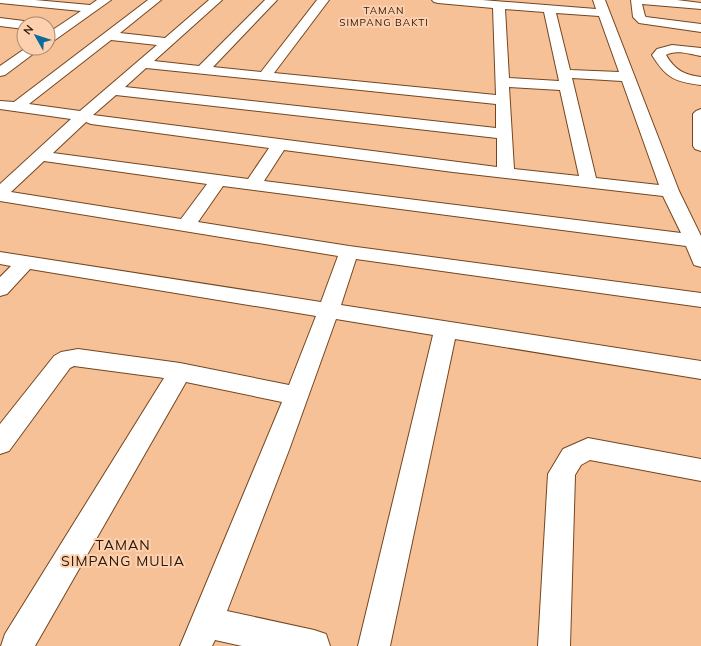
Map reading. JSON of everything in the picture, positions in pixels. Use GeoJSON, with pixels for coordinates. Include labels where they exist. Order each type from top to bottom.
{"type":"FeatureCollection","features":[{"type":"Feature","properties":{"kind":"street"},"geometry":{"type":"LineString","coordinates":[[0,0],[92,9]]}},
{"type":"Feature","properties":{"kind":"street"},"geometry":{"type":"LineString","coordinates":[[56,34],[105,0]]}},
{"type":"Feature","properties":{"kind":"street"},"geometry":{"type":"LineString","coordinates":[[17,107],[155,0]]}},
{"type":"Feature","properties":{"kind":"street"},"geometry":{"type":"LineString","coordinates":[[0,193],[83,116],[216,0]]}},
{"type":"Feature","properties":{"kind":"street"},"geometry":{"type":"LineString","coordinates":[[202,70],[271,0]]}},
{"type":"Feature","properties":{"kind":"street"},"geometry":{"type":"LineString","coordinates":[[265,76],[323,0]]}},
{"type":"Feature","properties":{"kind":"street"},"geometry":{"type":"LineString","coordinates":[[438,0],[549,9],[602,6],[670,191],[694,241],[701,261]]}},
{"type":"Feature","properties":{"kind":"street"},"geometry":{"type":"LineString","coordinates":[[701,6],[655,1],[636,1],[640,17],[653,22],[701,28]]}},
{"type":"Feature","properties":{"kind":"street"},"geometry":{"type":"LineString","coordinates":[[499,5],[506,173]]}},
{"type":"Feature","properties":{"kind":"street"},"geometry":{"type":"LineString","coordinates":[[549,9],[589,183]]}},
{"type":"Feature","properties":{"kind":"street"},"geometry":{"type":"LineString","coordinates":[[0,22],[16,24]]}},
{"type":"Feature","properties":{"kind":"street"},"geometry":{"type":"LineString","coordinates":[[56,28],[63,28]]}},
{"type":"Feature","properties":{"kind":"street"},"geometry":{"type":"LineString","coordinates":[[109,36],[169,42]]}},
{"type":"Feature","properties":{"kind":"street"},"geometry":{"type":"LineString","coordinates":[[56,41],[62,42]]}},
{"type":"Feature","properties":{"kind":"street"},"geometry":{"type":"LineString","coordinates":[[76,43],[96,46]]}},
{"type":"Feature","properties":{"kind":"street"},"geometry":{"type":"LineString","coordinates":[[701,52],[671,48],[664,50],[659,55],[672,74],[701,81]]}},
{"type":"Feature","properties":{"kind":"street"},"geometry":{"type":"LineString","coordinates":[[0,72],[23,56]]}},
{"type":"Feature","properties":{"kind":"street"},"geometry":{"type":"LineString","coordinates":[[143,64],[265,76],[326,99],[505,134]]}},
{"type":"Feature","properties":{"kind":"street"},"geometry":{"type":"LineString","coordinates":[[503,82],[628,77]]}},
{"type":"Feature","properties":{"kind":"street"},"geometry":{"type":"LineString","coordinates":[[114,90],[277,119]]}},
{"type":"Feature","properties":{"kind":"street"},"geometry":{"type":"LineString","coordinates":[[259,143],[277,119],[326,99],[502,100]]}},
{"type":"Feature","properties":{"kind":"street"},"geometry":{"type":"LineString","coordinates":[[0,105],[83,116],[91,120],[259,143],[589,183],[670,191]]}},
{"type":"Feature","properties":{"kind":"street"},"geometry":{"type":"LineString","coordinates":[[701,114],[701,146]]}},
{"type":"Feature","properties":{"kind":"street"},"geometry":{"type":"LineString","coordinates":[[253,185],[279,145]]}},
{"type":"Feature","properties":{"kind":"street"},"geometry":{"type":"LineString","coordinates":[[41,156],[253,185],[694,241]]}},
{"type":"Feature","properties":{"kind":"street"},"geometry":{"type":"LineString","coordinates":[[186,225],[219,180]]}},
{"type":"Feature","properties":{"kind":"street"},"geometry":{"type":"LineString","coordinates":[[0,196],[349,252],[701,300]]}},
{"type":"Feature","properties":{"kind":"street"},"geometry":{"type":"LineString","coordinates":[[314,646],[201,634],[297,396],[329,312],[349,252]]}},
{"type":"Feature","properties":{"kind":"street"},"geometry":{"type":"LineString","coordinates":[[0,258],[329,312],[446,329],[701,370]]}},
{"type":"Feature","properties":{"kind":"street"},"geometry":{"type":"LineString","coordinates":[[0,289],[26,262]]}},
{"type":"Feature","properties":{"kind":"street"},"geometry":{"type":"LineString","coordinates":[[374,646],[446,329]]}},
{"type":"Feature","properties":{"kind":"street"},"geometry":{"type":"LineString","coordinates":[[0,443],[62,362],[69,358],[78,357],[180,372],[297,396]]}},
{"type":"Feature","properties":{"kind":"street"},"geometry":{"type":"LineString","coordinates":[[17,646],[180,372]]}},
{"type":"Feature","properties":{"kind":"street"},"geometry":{"type":"LineString","coordinates":[[554,646],[562,474],[572,457],[588,449],[701,470]]}},
{"type":"Feature","properties":{"kind":"district","name":"TAMAN SIMPANG BAKTI"},"geometry":{"type":"Point","coordinates":[384,16]}},
{"type":"Feature","properties":{"kind":"district","name":"TAMAN SIMPANG MULIA"},"geometry":{"type":"Point","coordinates":[123,554]}}]}
